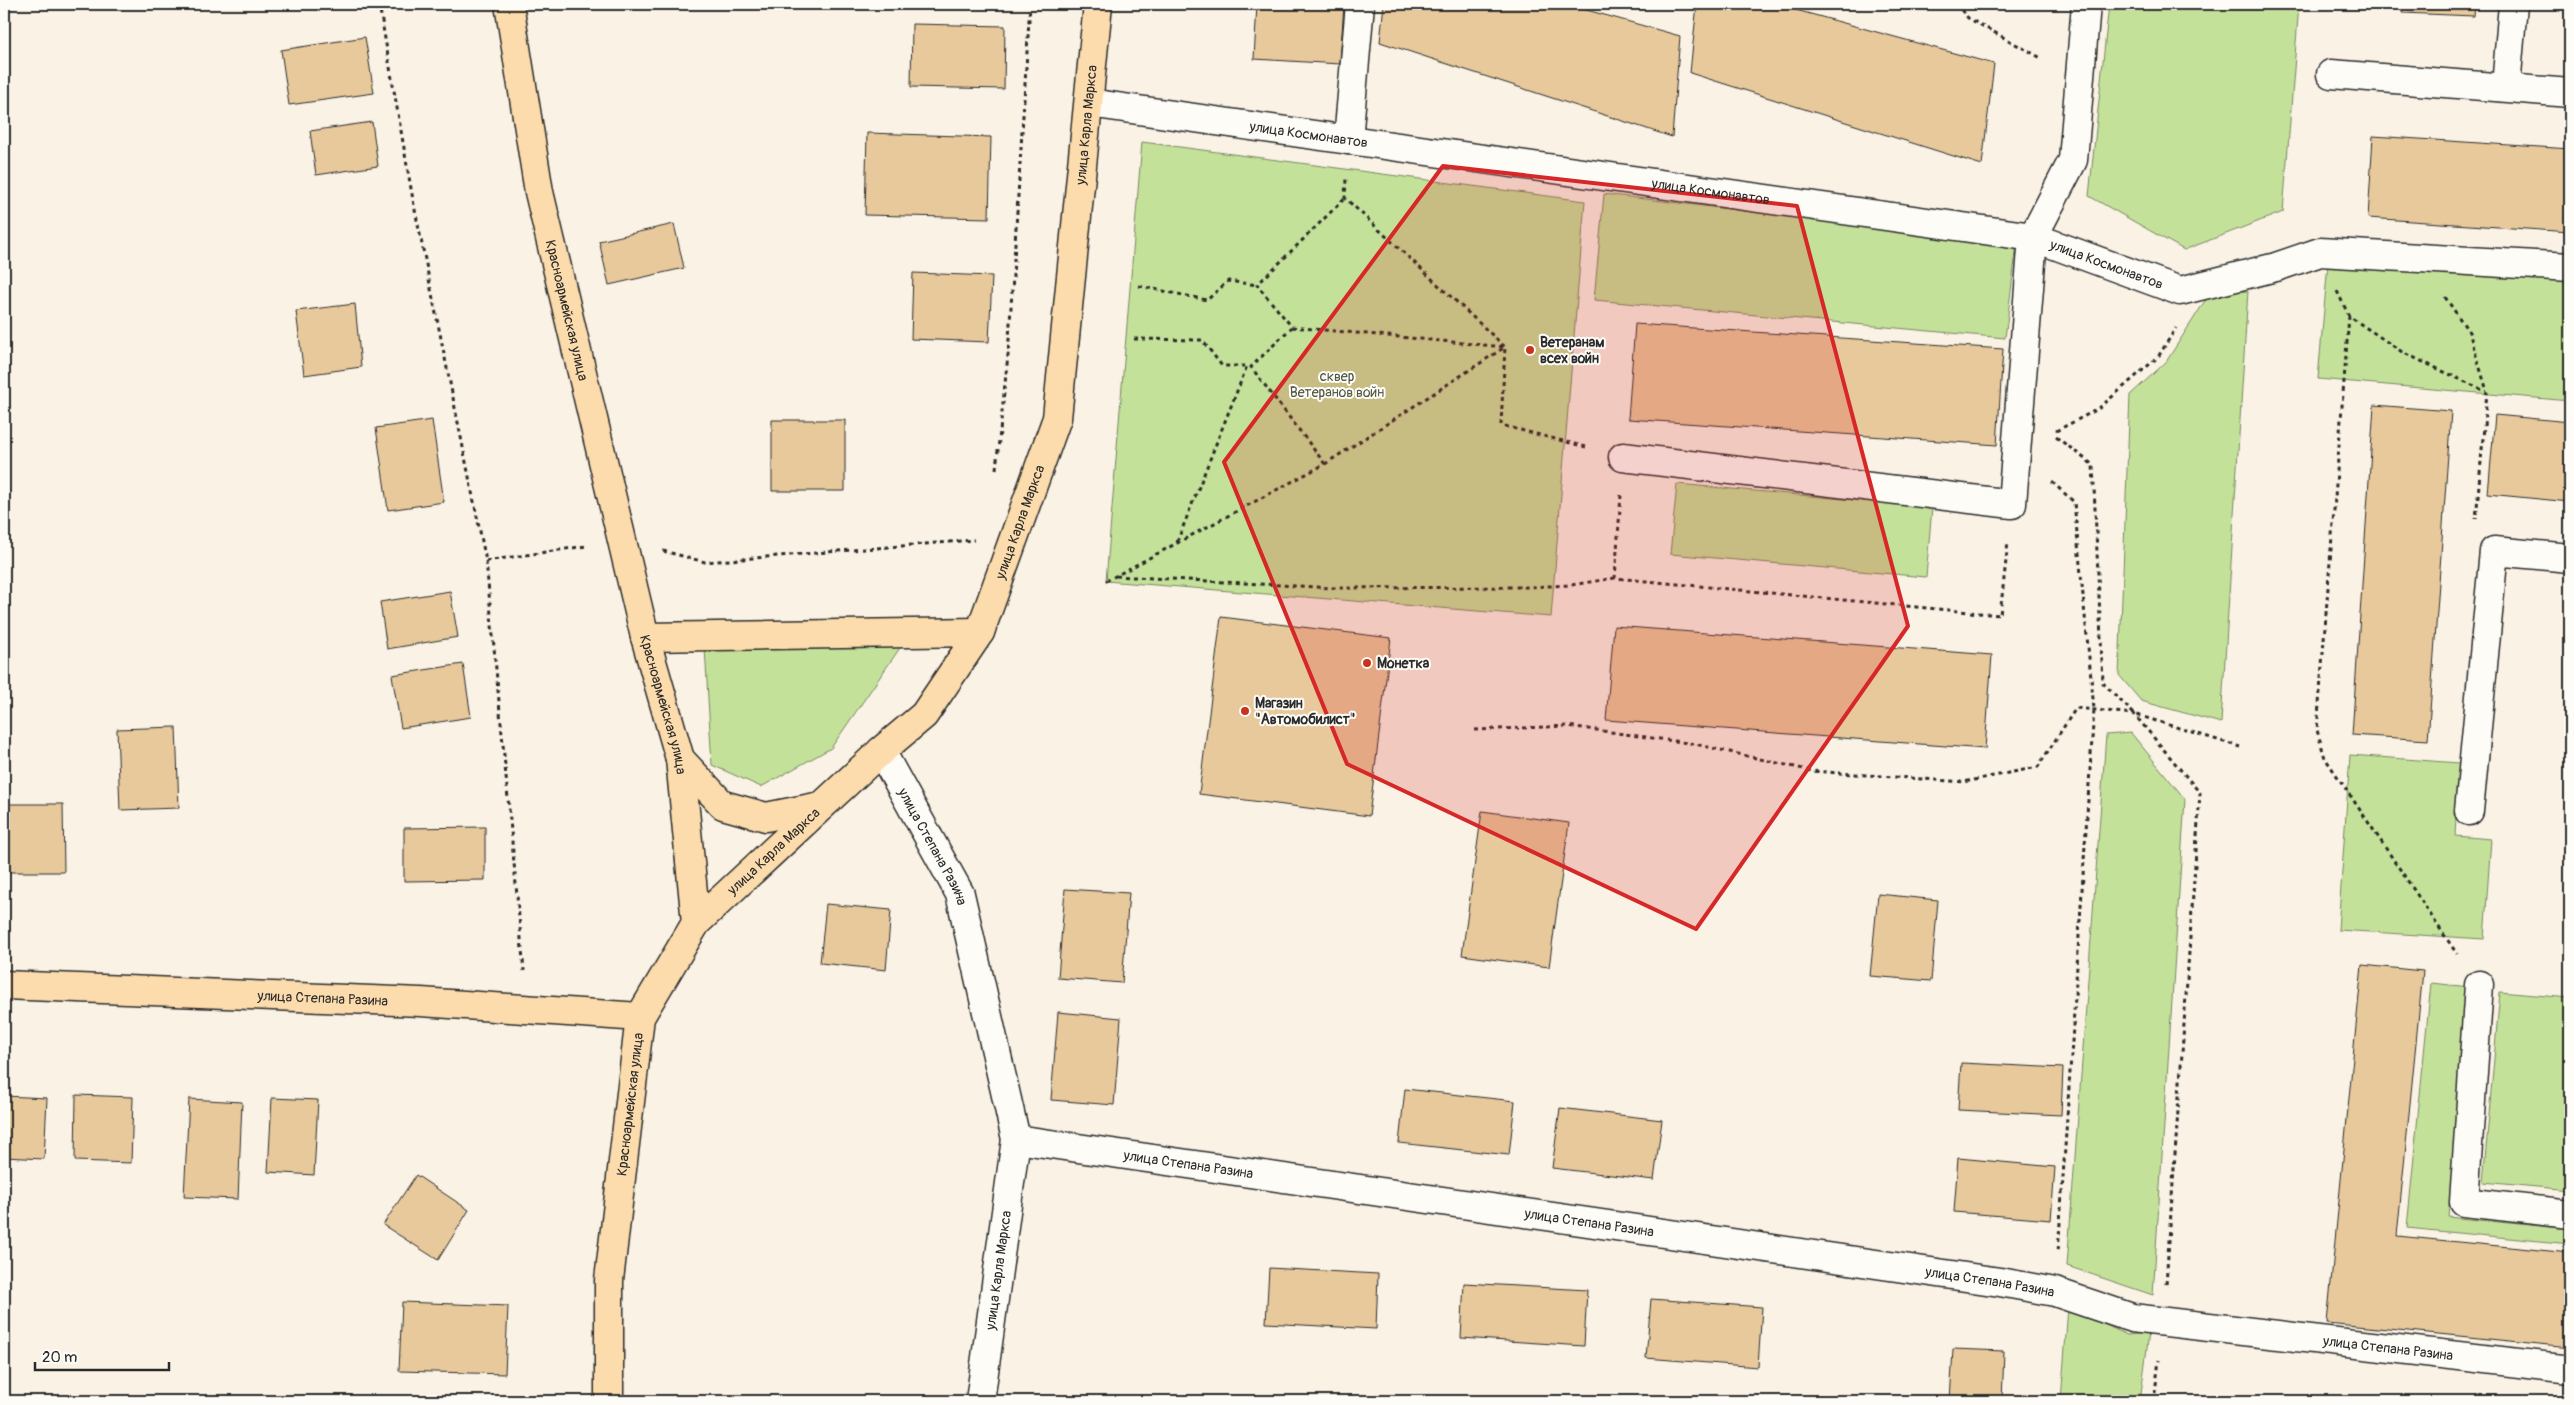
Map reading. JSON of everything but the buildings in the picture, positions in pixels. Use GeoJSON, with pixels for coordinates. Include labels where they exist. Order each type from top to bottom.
{"type":"FeatureCollection","features":[{"type":"Feature","properties":{"kind":"main road","name":"Красноармейская улица"},"geometry":{"type":"LineString","coordinates":[[509,4],[539,192],[646,637],[680,759],[696,923],[640,1017],[609,1280],[609,1401]]}},
{"type":"Feature","properties":{"kind":"main road","name":"улица Карла Маркса"},"geometry":{"type":"LineString","coordinates":[[696,923],[881,751],[924,715],[980,632],[1056,418],[1098,4]]}},
{"type":"Feature","properties":{"kind":"main road"},"geometry":{"type":"LineString","coordinates":[[646,637],[980,632]]}},
{"type":"Feature","properties":{"kind":"main road"},"geometry":{"type":"LineString","coordinates":[[680,759],[723,805],[766,817],[822,805]]}},
{"type":"Feature","properties":{"kind":"main road","name":"улица Степана Разина"},"geometry":{"type":"LineString","coordinates":[[4,985],[420,1002],[640,1017]]}},
{"type":"Feature","properties":{"kind":"street"},"geometry":{"type":"LineString","coordinates":[[1348,140],[1360,4]]}},
{"type":"Feature","properties":{"kind":"street"},"geometry":{"type":"LineString","coordinates":[[1623,457],[2012,504],[2033,237],[2074,160],[2086,4]]}},
{"type":"Feature","properties":{"kind":"street"},"geometry":{"type":"LineString","coordinates":[[2506,87],[2513,4]]}},
{"type":"Feature","properties":{"kind":"street"},"geometry":{"type":"LineString","coordinates":[[2331,74],[2570,93]]}},
{"type":"Feature","properties":{"kind":"street","name":"улица Космонавтов"},"geometry":{"type":"LineString","coordinates":[[1089,103],[2033,237],[2180,291],[2320,252],[2570,267]]}},
{"type":"Feature","properties":{"kind":"street"},"geometry":{"type":"LineString","coordinates":[[2470,811],[2494,551],[2570,558]]}},
{"type":"Feature","properties":{"kind":"street","name":"улица Степана Разина"},"geometry":{"type":"LineString","coordinates":[[881,751],[960,894],[1016,1140],[2055,1292],[2132,1318],[2570,1369]]}},
{"type":"Feature","properties":{"kind":"street"},"geometry":{"type":"LineString","coordinates":[[2479,985],[2464,1202],[2570,1214]]}},
{"type":"Feature","properties":{"kind":"street","name":"улица Карла Маркса"},"geometry":{"type":"LineString","coordinates":[[980,1401],[1016,1140]]}},
{"type":"Feature","properties":{"kind":"path"},"geometry":{"type":"LineString","coordinates":[[379,4],[413,200],[486,561],[528,1009]]}},
{"type":"Feature","properties":{"kind":"path"},"geometry":{"type":"LineString","coordinates":[[995,479],[1008,355],[1030,4]]}},
{"type":"Feature","properties":{"kind":"path"},"geometry":{"type":"LineString","coordinates":[[1956,4],[1968,18],[2080,79]]}},
{"type":"Feature","properties":{"kind":"path"},"geometry":{"type":"LineString","coordinates":[[1256,285],[1345,198],[1348,140]]}},
{"type":"Feature","properties":{"kind":"path"},"geometry":{"type":"LineString","coordinates":[[1345,198],[1505,347],[1501,425],[1623,457],[1615,578]]}},
{"type":"Feature","properties":{"kind":"path"},"geometry":{"type":"LineString","coordinates":[[2320,252],[2349,316],[2317,730],[2325,758],[2418,899],[2479,985]]}},
{"type":"Feature","properties":{"kind":"path"},"geometry":{"type":"LineString","coordinates":[[2418,258],[2469,332],[2487,392],[2476,525]]}},
{"type":"Feature","properties":{"kind":"path"},"geometry":{"type":"LineString","coordinates":[[1139,286],[1207,300],[1228,281],[1256,285],[1292,326],[1505,347]]}},
{"type":"Feature","properties":{"kind":"path"},"geometry":{"type":"LineString","coordinates":[[2154,1401],[2163,1321],[2200,793],[2134,714],[2103,683],[2092,465],[2051,433],[2098,408],[2158,357],[2202,286]]}},
{"type":"Feature","properties":{"kind":"path"},"geometry":{"type":"LineString","coordinates":[[2349,316],[2402,352],[2487,392]]}},
{"type":"Feature","properties":{"kind":"path"},"geometry":{"type":"LineString","coordinates":[[1177,543],[1249,366],[1292,326]]}},
{"type":"Feature","properties":{"kind":"path"},"geometry":{"type":"LineString","coordinates":[[1134,339],[1202,340],[1222,366],[1249,366]]}},
{"type":"Feature","properties":{"kind":"path"},"geometry":{"type":"LineString","coordinates":[[1106,581],[1325,464],[1505,347]]}},
{"type":"Feature","properties":{"kind":"path"},"geometry":{"type":"LineString","coordinates":[[1249,366],[1325,464]]}},
{"type":"Feature","properties":{"kind":"path"},"geometry":{"type":"LineString","coordinates":[[2016,450],[2074,502],[2094,709],[2055,1292]]}},
{"type":"Feature","properties":{"kind":"path"},"geometry":{"type":"LineString","coordinates":[[1115,576],[1334,588],[1528,587],[1571,585],[1615,578],[2000,615],[2012,504]]}},
{"type":"Feature","properties":{"kind":"path"},"geometry":{"type":"LineString","coordinates":[[486,561],[622,540],[704,562],[978,540]]}},
{"type":"Feature","properties":{"kind":"path"},"geometry":{"type":"LineString","coordinates":[[1475,730],[1568,726],[1695,744],[1812,770],[1964,782],[2038,768],[2076,708],[2134,714],[2240,747]]}},
{"type":"Feature","properties":{"kind":"highlighted area"},"geometry":{"type":"Polygon","coordinates":[[[1443,166],[1797,206],[1908,626],[1696,929],[1347,764],[1224,462],[1443,166]]]}},
{"type":"Feature","properties":{"kind":"green space"},"geometry":{"type":"Polygon","coordinates":[[[2109,4],[2299,4],[2283,212],[2184,250],[2089,196],[2109,4]]]}},
{"type":"Feature","properties":{"kind":"green space","name":"сквер Ветеранов войн"},"geometry":{"type":"Polygon","coordinates":[[[1142,142],[1585,201],[1551,617],[1106,581],[1142,142]]]}},
{"type":"Feature","properties":{"kind":"green space"},"geometry":{"type":"Polygon","coordinates":[[[1604,194],[2017,244],[2005,338],[1594,300],[1604,194]]]}},
{"type":"Feature","properties":{"kind":"green space"},"geometry":{"type":"Polygon","coordinates":[[[2329,251],[2570,272],[2570,401],[2318,379],[2329,251]]]}},
{"type":"Feature","properties":{"kind":"green space"},"geometry":{"type":"Polygon","coordinates":[[[2248,291],[2221,723],[2141,701],[2119,675],[2130,395],[2166,362],[2210,293],[2248,291]]]}},
{"type":"Feature","properties":{"kind":"green space"},"geometry":{"type":"Polygon","coordinates":[[[1677,484],[1932,507],[1926,577],[1670,554],[1677,484]]]}},
{"type":"Feature","properties":{"kind":"green space"},"geometry":{"type":"Polygon","coordinates":[[[904,642],[831,748],[761,787],[712,765],[705,648],[904,642]]]}},
{"type":"Feature","properties":{"kind":"green space"},"geometry":{"type":"Polygon","coordinates":[[[2131,733],[2185,799],[2153,1295],[2067,1266],[2106,735],[2131,733]]]}},
{"type":"Feature","properties":{"kind":"green space"},"geometry":{"type":"Polygon","coordinates":[[[2350,755],[2459,763],[2455,836],[2491,839],[2484,939],[2338,930],[2350,755]]]}},
{"type":"Feature","properties":{"kind":"green space"},"geometry":{"type":"Polygon","coordinates":[[[2431,983],[2470,987],[2448,1217],[2570,1229],[2570,1244],[2407,1228],[2431,983]]]}},
{"type":"Feature","properties":{"kind":"green space"},"geometry":{"type":"Polygon","coordinates":[[[2500,992],[2570,998],[2570,1190],[2483,1182],[2500,992]]]}},
{"type":"Feature","properties":{"kind":"green space"},"geometry":{"type":"Polygon","coordinates":[[[2068,1307],[2127,1335],[2149,1333],[2140,1401],[2061,1401],[2068,1307]]]}},
{"type":"Feature","properties":{"kind":"place","name":"Ветеранам всех войн"},"geometry":{"type":"Point","coordinates":[1530,350]}},
{"type":"Feature","properties":{"kind":"place","name":"Монетка"},"geometry":{"type":"Point","coordinates":[1367,663]}},
{"type":"Feature","properties":{"kind":"place","name":"Магазин \"Автомобилист\""},"geometry":{"type":"Point","coordinates":[1245,711]}}]}
